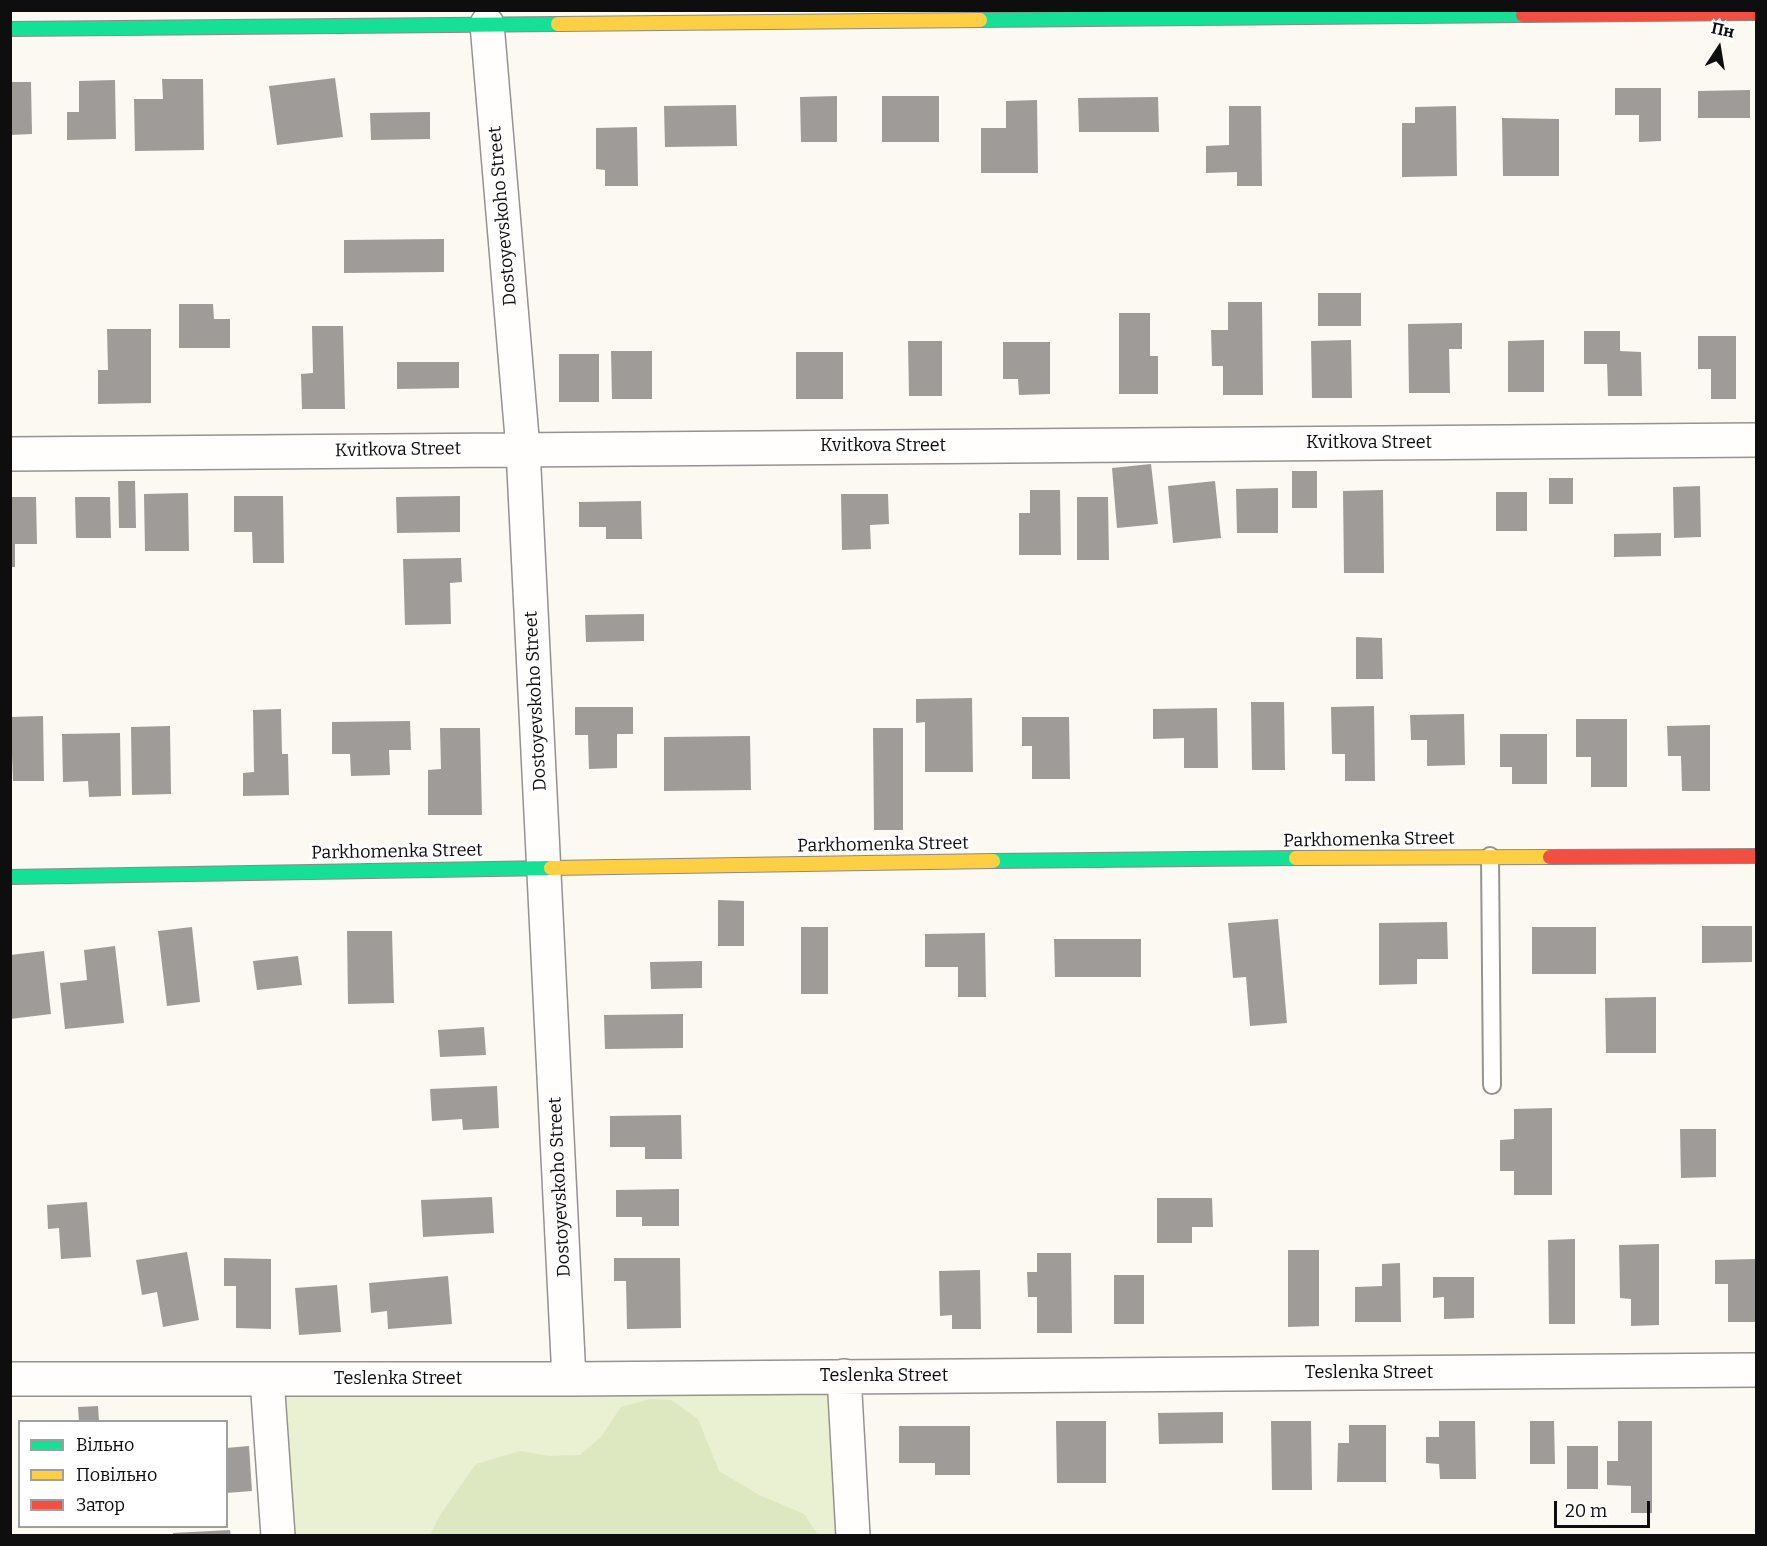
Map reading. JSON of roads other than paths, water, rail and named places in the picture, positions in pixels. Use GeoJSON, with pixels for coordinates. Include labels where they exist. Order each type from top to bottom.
{"type":"FeatureCollection","features":[{"type":"Feature","properties":{"kind":"street"},"geometry":{"type":"LineString","coordinates":[[10,29],[473,20],[1756,13]]}},
{"type":"Feature","properties":{"kind":"street","name":"Dostoyevskoho Street"},"geometry":{"type":"LineString","coordinates":[[473,20],[523,449],[569,1379]]}},
{"type":"Feature","properties":{"kind":"street","name":"Kvitkova Street"},"geometry":{"type":"LineString","coordinates":[[10,454],[1756,440]]}},
{"type":"Feature","properties":{"kind":"street","name":"Parkhomenka Street"},"geometry":{"type":"LineString","coordinates":[[10,877],[544,867],[1490,856],[1756,856]]}},
{"type":"Feature","properties":{"kind":"street","name":"Teslenka Street"},"geometry":{"type":"LineString","coordinates":[[10,1379],[569,1379],[1756,1370]]}},
{"type":"Feature","properties":{"kind":"street"},"geometry":{"type":"LineString","coordinates":[[844,1376],[853,1536]]}},
{"type":"Feature","properties":{"kind":"street"},"geometry":{"type":"LineString","coordinates":[[267,1379],[278,1536]]}},
{"type":"Feature","properties":{"kind":"lane"},"geometry":{"type":"LineString","coordinates":[[1490,856],[1492,1085]]}}]}
